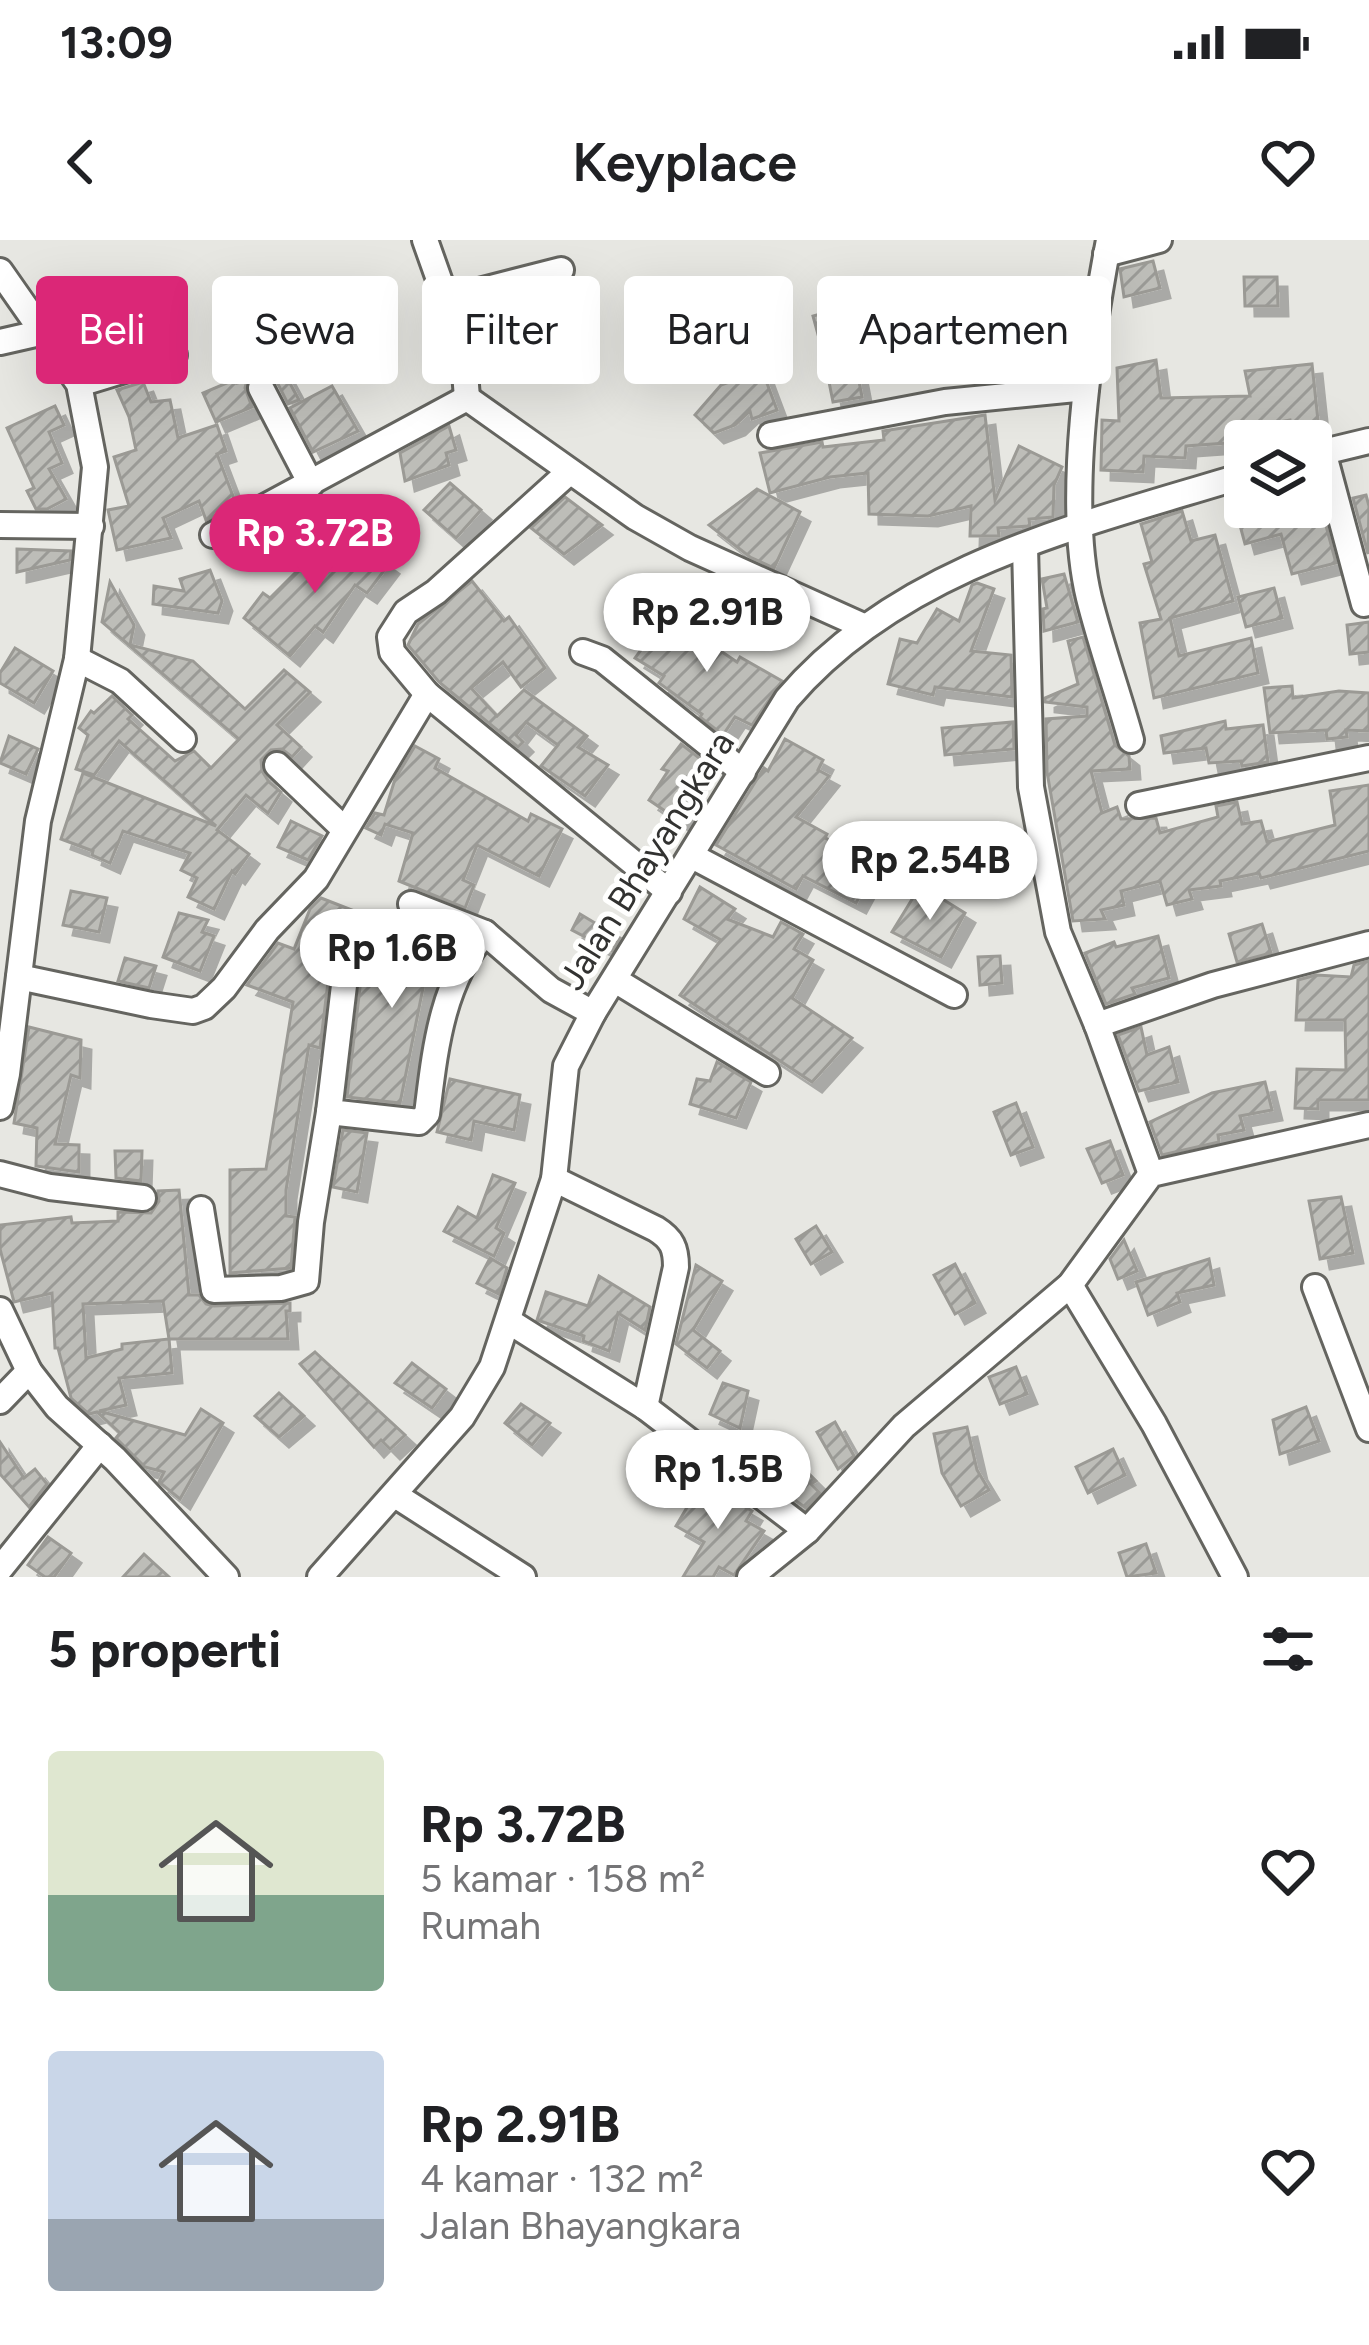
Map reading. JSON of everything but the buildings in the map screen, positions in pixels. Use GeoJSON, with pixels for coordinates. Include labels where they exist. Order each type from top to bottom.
{"type":"FeatureCollection","features":[{"type":"Feature","properties":{"kind":"street"},"geometry":{"type":"LineString","coordinates":[[425,240],[436,276]]}},
{"type":"Feature","properties":{"kind":"street"},"geometry":{"type":"LineString","coordinates":[[1131,740],[1089,596],[1080,526],[1086,388],[1107,247],[1160,240]]}},
{"type":"Feature","properties":{"kind":"street"},"geometry":{"type":"LineString","coordinates":[[538,276],[561,270]]}},
{"type":"Feature","properties":{"kind":"street"},"geometry":{"type":"LineString","coordinates":[[0,271],[36,321]]}},
{"type":"Feature","properties":{"kind":"street"},"geometry":{"type":"LineString","coordinates":[[0,342],[36,334]]}},
{"type":"Feature","properties":{"kind":"street"},"geometry":{"type":"LineString","coordinates":[[0,1107],[38,821],[77,659],[95,466],[79,384]]}},
{"type":"Feature","properties":{"kind":"street"},"geometry":{"type":"LineString","coordinates":[[466,384],[467,398],[568,473],[690,548],[863,626]]}},
{"type":"Feature","properties":{"kind":"street"},"geometry":{"type":"LineString","coordinates":[[261,388],[311,484]]}},
{"type":"Feature","properties":{"kind":"street"},"geometry":{"type":"LineString","coordinates":[[771,435],[945,402],[1086,388]]}},
{"type":"Feature","properties":{"kind":"street"},"geometry":{"type":"LineString","coordinates":[[213,535],[467,398]]}},
{"type":"Feature","properties":{"kind":"street"},"geometry":{"type":"LineString","coordinates":[[1332,450],[1369,441]]}},
{"type":"Feature","properties":{"kind":"street"},"geometry":{"type":"LineString","coordinates":[[568,473],[394,626],[392,652],[427,694],[669,892]]}},
{"type":"Feature","properties":{"kind":"street","name":"Jalan Bhayangkara"},"geometry":{"type":"LineString","coordinates":[[320,1577],[462,1417],[493,1367],[554,1179],[566,1066],[593,1013],[788,699],[816,666],[863,626],[915,593],[1080,526],[1224,481]]}},
{"type":"Feature","properties":{"kind":"street"},"geometry":{"type":"LineString","coordinates":[[1332,501],[1364,604]]}},
{"type":"Feature","properties":{"kind":"street"},"geometry":{"type":"LineString","coordinates":[[0,524],[91,526]]}},
{"type":"Feature","properties":{"kind":"street"},"geometry":{"type":"LineString","coordinates":[[1025,546],[1031,788],[1058,932],[1151,1174]]}},
{"type":"Feature","properties":{"kind":"street"},"geometry":{"type":"LineString","coordinates":[[583,652],[602,658],[743,772]]}},
{"type":"Feature","properties":{"kind":"street"},"geometry":{"type":"LineString","coordinates":[[77,659],[120,681],[183,739]]}},
{"type":"Feature","properties":{"kind":"street"},"geometry":{"type":"LineString","coordinates":[[19,977],[193,1012],[204,1006],[316,879],[427,694]]}},
{"type":"Feature","properties":{"kind":"street"},"geometry":{"type":"LineString","coordinates":[[1139,805],[1369,758]]}},
{"type":"Feature","properties":{"kind":"street"},"geometry":{"type":"LineString","coordinates":[[277,765],[344,829]]}},
{"type":"Feature","properties":{"kind":"street"},"geometry":{"type":"LineString","coordinates":[[692,856],[954,995]]}},
{"type":"Feature","properties":{"kind":"street"},"geometry":{"type":"LineString","coordinates":[[411,904],[484,933],[551,990],[593,1013]]}},
{"type":"Feature","properties":{"kind":"street"},"geometry":{"type":"LineString","coordinates":[[329,1112],[425,1120],[448,996],[463,958],[484,933]]}},
{"type":"Feature","properties":{"kind":"street"},"geometry":{"type":"LineString","coordinates":[[1097,1025],[1213,985],[1369,944]]}},
{"type":"Feature","properties":{"kind":"street"},"geometry":{"type":"LineString","coordinates":[[201,1210],[214,1290],[281,1288],[306,1281],[345,977]]}},
{"type":"Feature","properties":{"kind":"street"},"geometry":{"type":"LineString","coordinates":[[615,980],[766,1073]]}},
{"type":"Feature","properties":{"kind":"street"},"geometry":{"type":"LineString","coordinates":[[750,1577],[807,1531],[904,1426],[1070,1286],[1151,1174],[1369,1125]]}},
{"type":"Feature","properties":{"kind":"street"},"geometry":{"type":"LineString","coordinates":[[0,1174],[50,1187],[143,1198]]}},
{"type":"Feature","properties":{"kind":"street"},"geometry":{"type":"LineString","coordinates":[[554,1179],[656,1228],[670,1237],[676,1250],[645,1407]]}},
{"type":"Feature","properties":{"kind":"street"},"geometry":{"type":"LineString","coordinates":[[1070,1286],[1154,1424],[1235,1577]]}},
{"type":"Feature","properties":{"kind":"street"},"geometry":{"type":"LineString","coordinates":[[1315,1288],[1369,1429]]}},
{"type":"Feature","properties":{"kind":"street"},"geometry":{"type":"LineString","coordinates":[[0,1310],[29,1371],[57,1407],[100,1445],[226,1577]]}},
{"type":"Feature","properties":{"kind":"street"},"geometry":{"type":"LineString","coordinates":[[510,1322],[645,1407],[807,1531]]}},
{"type":"Feature","properties":{"kind":"street"},"geometry":{"type":"LineString","coordinates":[[0,1401],[29,1371]]}},
{"type":"Feature","properties":{"kind":"street"},"geometry":{"type":"LineString","coordinates":[[0,1569],[100,1445]]}},
{"type":"Feature","properties":{"kind":"street"},"geometry":{"type":"LineString","coordinates":[[394,1496],[523,1577]]}}]}
